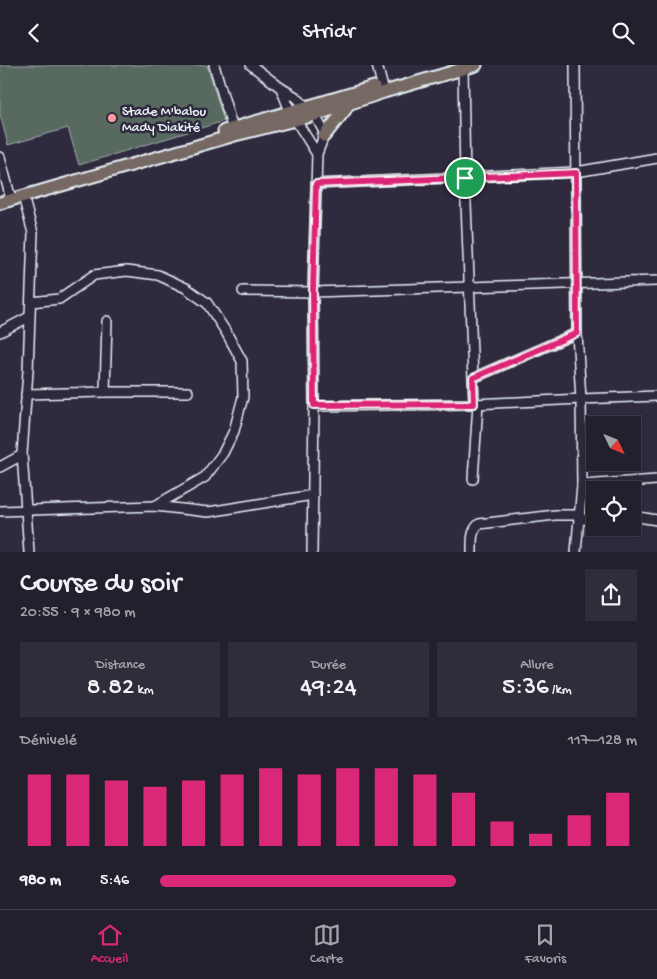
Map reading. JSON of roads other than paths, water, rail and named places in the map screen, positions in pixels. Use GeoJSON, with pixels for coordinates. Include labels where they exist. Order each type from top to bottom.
{"type":"FeatureCollection","features":[{"type":"Feature","properties":{"kind":"main road"},"geometry":{"type":"LineString","coordinates":[[5,198],[312,111],[383,88],[458,67],[476,65]]}},
{"type":"Feature","properties":{"kind":"main road"},"geometry":{"type":"LineString","coordinates":[[324,136],[349,99]]}},
{"type":"Feature","properties":{"kind":"main road"},"geometry":{"type":"LineString","coordinates":[[5,198],[23,196],[234,132]]}},
{"type":"Feature","properties":{"kind":"street"},"geometry":{"type":"LineString","coordinates":[[214,65],[234,132]]}},
{"type":"Feature","properties":{"kind":"street"},"geometry":{"type":"LineString","coordinates":[[251,65],[281,88],[291,93],[312,111],[323,128],[324,136],[316,154],[313,292],[312,551]]}},
{"type":"Feature","properties":{"kind":"street"},"geometry":{"type":"LineString","coordinates":[[377,65],[383,88]]}},
{"type":"Feature","properties":{"kind":"street"},"geometry":{"type":"LineString","coordinates":[[575,65],[576,284],[581,399],[582,485],[576,551]]}},
{"type":"Feature","properties":{"kind":"street"},"geometry":{"type":"LineString","coordinates":[[458,67],[465,178],[473,378],[476,404],[473,479]]}},
{"type":"Feature","properties":{"kind":"street"},"geometry":{"type":"LineString","coordinates":[[281,88],[292,116],[316,154]]}},
{"type":"Feature","properties":{"kind":"street"},"geometry":{"type":"LineString","coordinates":[[0,157],[5,198]]}},
{"type":"Feature","properties":{"kind":"street"},"geometry":{"type":"LineString","coordinates":[[316,184],[576,173],[657,158]]}},
{"type":"Feature","properties":{"kind":"street"},"geometry":{"type":"LineString","coordinates":[[23,196],[33,233],[22,455],[29,551]]}},
{"type":"Feature","properties":{"kind":"street"},"geometry":{"type":"LineString","coordinates":[[31,302],[59,299],[94,275],[127,271],[158,275],[186,288],[207,303],[226,332],[242,361],[243,397],[234,431],[223,453],[205,477],[155,506]]}},
{"type":"Feature","properties":{"kind":"street"},"geometry":{"type":"LineString","coordinates":[[243,291],[313,292],[657,281]]}},
{"type":"Feature","properties":{"kind":"street"},"geometry":{"type":"LineString","coordinates":[[0,332],[29,317]]}},
{"type":"Feature","properties":{"kind":"street"},"geometry":{"type":"LineString","coordinates":[[105,392],[107,321]]}},
{"type":"Feature","properties":{"kind":"street"},"geometry":{"type":"LineString","coordinates":[[473,378],[577,333]]}},
{"type":"Feature","properties":{"kind":"street"},"geometry":{"type":"LineString","coordinates":[[26,394],[188,392]]}},
{"type":"Feature","properties":{"kind":"street"},"geometry":{"type":"LineString","coordinates":[[314,405],[476,404],[657,396]]}},
{"type":"Feature","properties":{"kind":"street"},"geometry":{"type":"LineString","coordinates":[[0,467],[22,455]]}},
{"type":"Feature","properties":{"kind":"street"},"geometry":{"type":"LineString","coordinates":[[582,485],[657,480]]}},
{"type":"Feature","properties":{"kind":"street"},"geometry":{"type":"LineString","coordinates":[[0,511],[155,506],[208,512],[313,495]]}},
{"type":"Feature","properties":{"kind":"street"},"geometry":{"type":"LineString","coordinates":[[472,551],[472,534],[475,527],[479,524],[555,515],[586,519]]}},
{"type":"Feature","properties":{"kind":"street"},"geometry":{"type":"LineString","coordinates":[[641,517],[657,520]]}},
{"type":"Feature","properties":{"kind":"place","name":"Stade M'balou Mady Diakité"},"geometry":{"type":"Point","coordinates":[112,118]}}]}
